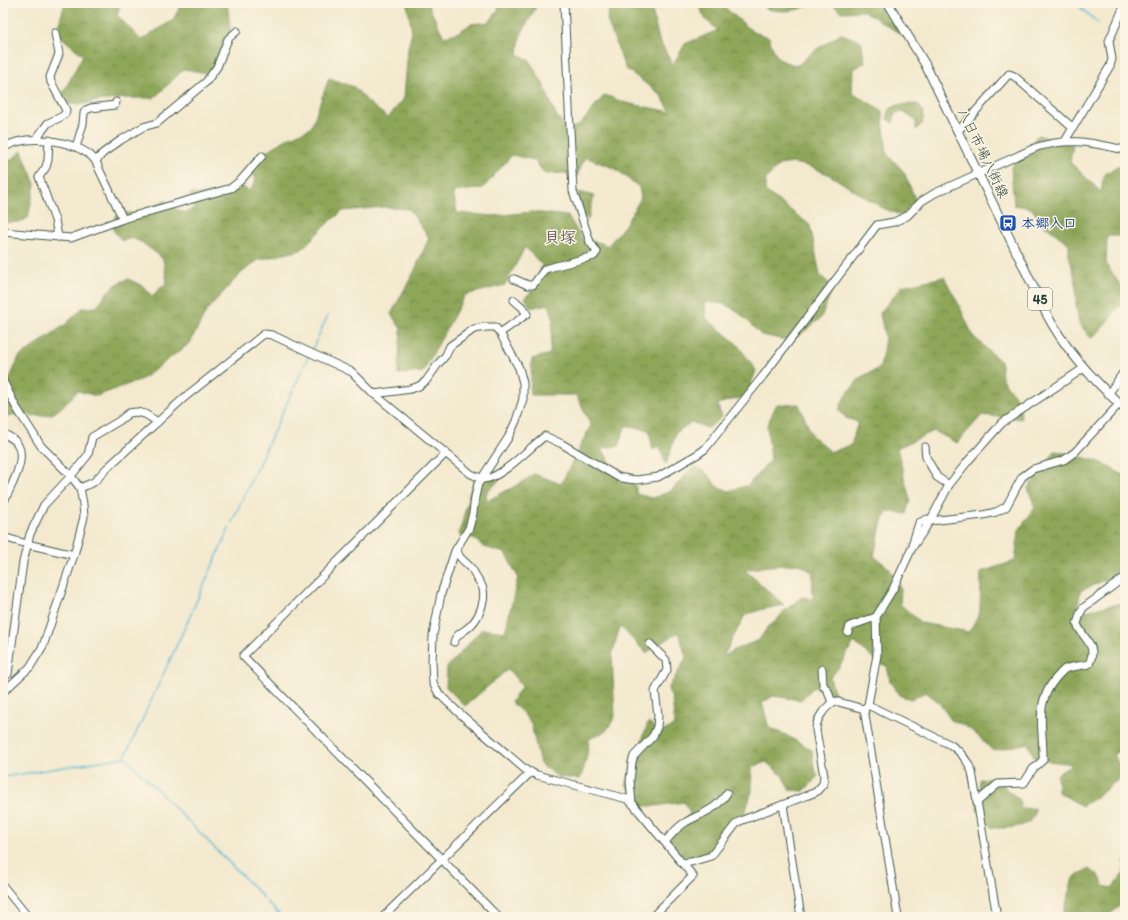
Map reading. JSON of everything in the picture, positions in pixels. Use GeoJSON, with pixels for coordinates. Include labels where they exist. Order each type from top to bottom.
{"type":"FeatureCollection","features":[{"type":"Feature","properties":{"kind":"main road","name":"八日市場八街線"},"geometry":{"type":"LineString","coordinates":[[888,3],[925,64],[1053,326],[1084,368],[1122,406]]}},
{"type":"Feature","properties":{"kind":"street"},"geometry":{"type":"LineString","coordinates":[[514,279],[528,285],[533,285],[545,269],[594,256],[597,252],[590,242],[573,191],[564,3]]}},
{"type":"Feature","properties":{"kind":"street"},"geometry":{"type":"LineString","coordinates":[[1065,141],[1110,66],[1112,59],[1109,41],[1125,4]]}},
{"type":"Feature","properties":{"kind":"street"},"geometry":{"type":"LineString","coordinates":[[96,160],[121,140],[143,128],[157,123],[206,82],[217,67],[228,39],[237,31]]}},
{"type":"Feature","properties":{"kind":"street"},"geometry":{"type":"LineString","coordinates":[[36,139],[48,123],[61,117],[65,114],[66,110],[51,82],[50,77],[59,54],[55,33]]}},
{"type":"Feature","properties":{"kind":"street"},"geometry":{"type":"LineString","coordinates":[[958,131],[1009,74],[1014,76],[1073,128]]}},
{"type":"Feature","properties":{"kind":"street"},"geometry":{"type":"LineString","coordinates":[[76,147],[86,110],[90,108],[110,107],[115,105],[116,102]]}},
{"type":"Feature","properties":{"kind":"street"},"geometry":{"type":"LineString","coordinates":[[3,148],[12,144],[36,139],[60,142],[76,147],[88,154],[96,160],[123,218]]}},
{"type":"Feature","properties":{"kind":"street"},"geometry":{"type":"LineString","coordinates":[[49,140],[48,160],[46,167],[39,177],[55,220],[58,237]]}},
{"type":"Feature","properties":{"kind":"street"},"geometry":{"type":"LineString","coordinates":[[80,488],[94,482],[107,468],[185,397],[264,334],[272,335],[352,372],[374,394],[446,454],[471,474],[483,479],[491,477],[511,465],[545,436],[562,444],[618,477],[628,479],[658,477],[705,449],[763,376],[877,225],[894,222],[907,216],[922,201],[935,193],[1037,147],[1053,142],[1085,142],[1125,150]]}},
{"type":"Feature","properties":{"kind":"street"},"geometry":{"type":"LineString","coordinates":[[3,232],[71,238],[82,232],[123,218],[231,188],[262,156]]}},
{"type":"Feature","properties":{"kind":"street"},"geometry":{"type":"LineString","coordinates":[[500,332],[527,314],[514,300]]}},
{"type":"Feature","properties":{"kind":"street"},"geometry":{"type":"LineString","coordinates":[[374,394],[410,389],[426,381],[446,354],[450,346],[474,329],[495,327],[500,332],[519,368],[523,399],[516,422],[508,438],[483,479],[478,484],[474,497],[473,512],[469,528],[455,551],[450,565],[438,606],[433,635],[433,684],[439,694],[458,712],[515,761],[531,772],[537,775],[627,799],[632,803],[693,876],[652,917]]}},
{"type":"Feature","properties":{"kind":"street"},"geometry":{"type":"LineString","coordinates":[[898,917],[866,707],[877,655],[876,617],[893,589],[912,548],[930,521],[948,485],[968,461],[1002,423],[1084,368]]}},
{"type":"Feature","properties":{"kind":"street"},"geometry":{"type":"LineString","coordinates":[[1109,393],[1125,370]]}},
{"type":"Feature","properties":{"kind":"street"},"geometry":{"type":"LineString","coordinates":[[3,381],[16,407],[42,446],[71,476],[80,488],[84,517],[74,555],[43,646],[30,667],[3,692]]}},
{"type":"Feature","properties":{"kind":"street"},"geometry":{"type":"LineString","coordinates":[[930,521],[983,515],[1006,508],[1022,477],[1032,468],[1064,460],[1075,452],[1122,406]]}},
{"type":"Feature","properties":{"kind":"street"},"geometry":{"type":"LineString","coordinates":[[18,678],[6,675],[23,562],[30,534],[50,494],[71,476],[88,455],[92,436],[119,421],[129,413],[136,412],[145,414],[158,422]]}},
{"type":"Feature","properties":{"kind":"street"},"geometry":{"type":"LineString","coordinates":[[3,433],[16,441],[21,450],[21,461],[5,492],[3,504]]}},
{"type":"Feature","properties":{"kind":"street"},"geometry":{"type":"LineString","coordinates":[[925,447],[926,457],[936,477],[948,485]]}},
{"type":"Feature","properties":{"kind":"street"},"geometry":{"type":"LineString","coordinates":[[446,454],[243,656],[498,917]]}},
{"type":"Feature","properties":{"kind":"street"},"geometry":{"type":"LineString","coordinates":[[3,537],[74,555]]}},
{"type":"Feature","properties":{"kind":"street"},"geometry":{"type":"LineString","coordinates":[[454,642],[459,633],[473,624],[481,608],[484,596],[482,587],[471,568],[461,559],[457,552],[457,548]]}},
{"type":"Feature","properties":{"kind":"street"},"geometry":{"type":"LineString","coordinates":[[977,802],[998,784],[1024,783],[1033,769],[1043,760],[1041,708],[1045,696],[1052,682],[1064,670],[1089,664],[1092,656],[1093,649],[1077,624],[1080,614],[1084,608],[1125,577]]}},
{"type":"Feature","properties":{"kind":"street"},"geometry":{"type":"LineString","coordinates":[[848,632],[850,626],[876,617]]}},
{"type":"Feature","properties":{"kind":"street"},"geometry":{"type":"LineString","coordinates":[[632,803],[630,781],[632,762],[634,756],[653,736],[657,727],[658,715],[655,691],[667,670],[666,660],[650,644]]}},
{"type":"Feature","properties":{"kind":"street"},"geometry":{"type":"LineString","coordinates":[[822,669],[823,685],[828,691],[832,703]]}},
{"type":"Feature","properties":{"kind":"street"},"geometry":{"type":"LineString","coordinates":[[682,863],[711,856],[736,824],[816,792],[823,784],[824,776],[816,722],[835,701],[866,707],[957,749],[968,762],[972,772],[997,917]]}},
{"type":"Feature","properties":{"kind":"street"},"geometry":{"type":"LineString","coordinates":[[383,917],[531,772]]}},
{"type":"Feature","properties":{"kind":"street"},"geometry":{"type":"LineString","coordinates":[[665,842],[684,822],[722,802],[727,793]]}},
{"type":"Feature","properties":{"kind":"street"},"geometry":{"type":"LineString","coordinates":[[784,805],[801,917]]}},
{"type":"Feature","properties":{"kind":"street"},"geometry":{"type":"LineString","coordinates":[[3,886],[28,917]]}},
{"type":"Feature","properties":{"kind":"green space"},"geometry":{"type":"Polygon","coordinates":[[[65,3],[121,3],[117,15],[141,40],[173,20],[182,3],[227,3],[231,35],[211,74],[184,69],[154,98],[127,98],[96,101],[79,105],[58,103],[83,55],[56,33],[65,3]]]}},
{"type":"Feature","properties":{"kind":"green space"},"geometry":{"type":"Polygon","coordinates":[[[407,3],[427,3],[444,37],[459,32],[471,24],[489,22],[498,11],[499,3],[538,3],[520,37],[518,54],[529,60],[543,84],[556,115],[567,128],[576,127],[580,124],[605,95],[626,103],[671,112],[660,94],[625,68],[607,20],[610,3],[679,3],[652,10],[659,40],[673,65],[685,44],[718,30],[706,20],[697,3],[722,3],[721,4],[753,32],[769,37],[773,49],[778,57],[781,60],[791,64],[798,65],[814,51],[841,34],[861,41],[865,62],[853,70],[852,93],[882,112],[887,154],[904,172],[916,201],[902,216],[883,208],[828,174],[808,166],[793,163],[779,165],[766,179],[765,191],[810,225],[820,275],[833,287],[821,318],[792,341],[761,335],[737,311],[724,304],[705,302],[706,318],[737,344],[756,370],[747,396],[717,404],[722,417],[708,428],[691,422],[676,433],[666,464],[659,446],[653,450],[649,430],[625,426],[619,446],[602,448],[616,473],[629,477],[636,487],[636,494],[652,498],[671,491],[694,466],[707,474],[716,486],[729,491],[748,485],[771,459],[767,426],[776,405],[799,404],[812,436],[831,452],[851,445],[858,422],[846,418],[839,410],[845,396],[861,377],[880,368],[885,338],[880,313],[902,286],[944,277],[973,336],[1001,362],[1002,379],[1020,403],[1021,419],[982,415],[957,443],[934,431],[897,448],[910,500],[906,514],[888,511],[882,521],[874,556],[889,568],[901,589],[900,604],[921,623],[969,632],[980,612],[981,572],[1015,561],[1019,530],[1035,507],[1028,488],[1055,451],[1098,461],[1125,476],[1125,571],[1080,591],[1077,613],[1125,602],[1125,747],[1123,750],[1113,754],[1125,774],[1099,795],[1082,806],[1058,792],[1057,775],[1072,764],[1035,759],[1028,743],[993,751],[969,729],[951,720],[940,704],[926,692],[911,699],[901,696],[890,682],[887,666],[879,663],[854,642],[839,667],[830,678],[836,698],[814,687],[801,700],[773,696],[762,703],[769,728],[784,734],[812,750],[814,768],[818,776],[804,791],[790,790],[782,775],[766,762],[752,767],[752,791],[745,813],[709,854],[688,859],[676,852],[668,841],[690,813],[684,802],[644,806],[626,785],[648,723],[662,732],[675,725],[672,699],[668,689],[686,658],[679,632],[646,653],[620,626],[612,655],[615,717],[606,731],[589,739],[586,759],[580,779],[558,777],[540,764],[531,723],[511,702],[522,686],[508,669],[465,706],[446,687],[447,667],[482,629],[505,632],[518,577],[505,553],[484,547],[473,538],[459,535],[470,491],[479,472],[494,470],[501,478],[486,494],[487,501],[534,474],[561,484],[591,425],[576,395],[530,395],[532,359],[550,354],[553,318],[549,304],[530,308],[525,297],[535,289],[542,265],[525,247],[505,285],[465,295],[423,372],[398,374],[401,329],[391,314],[414,272],[429,238],[409,209],[384,207],[343,211],[329,222],[301,250],[258,260],[240,274],[207,310],[190,343],[142,379],[97,396],[78,391],[62,407],[52,414],[40,416],[14,415],[3,418],[3,385],[8,383],[19,357],[66,324],[82,308],[97,307],[110,290],[117,284],[128,279],[143,286],[152,296],[167,282],[163,259],[143,243],[132,238],[122,241],[113,230],[115,217],[124,212],[134,214],[165,201],[176,209],[185,213],[194,208],[190,194],[217,194],[240,186],[250,191],[255,182],[251,161],[290,137],[311,128],[329,78],[354,87],[369,103],[388,118],[404,98],[408,48],[412,32],[407,3]],[[512,155],[483,188],[453,192],[457,213],[493,216],[532,212],[568,216],[582,238],[608,246],[625,225],[641,198],[639,187],[616,169],[585,157],[577,176],[565,173],[545,174],[534,160],[512,155]],[[800,564],[768,566],[745,570],[784,605],[763,609],[745,615],[723,657],[736,649],[759,640],[767,628],[776,621],[785,610],[802,597],[814,599],[812,591],[813,573],[800,564]]]}},
{"type":"Feature","properties":{"kind":"green space"},"geometry":{"type":"Polygon","coordinates":[[[765,3],[812,4],[800,9],[778,11],[766,9],[765,3]]]}},
{"type":"Feature","properties":{"kind":"green space"},"geometry":{"type":"Polygon","coordinates":[[[831,3],[877,3],[886,9],[899,33],[864,11],[841,12],[831,3]]]}},
{"type":"Feature","properties":{"kind":"green space"},"geometry":{"type":"Polygon","coordinates":[[[918,104],[924,113],[922,124],[916,130],[916,121],[903,112],[895,113],[893,123],[887,119],[890,109],[898,105],[918,104]]]}},
{"type":"Feature","properties":{"kind":"green space"},"geometry":{"type":"Polygon","coordinates":[[[1038,135],[1073,145],[1070,162],[1101,192],[1104,175],[1117,166],[1125,166],[1125,236],[1107,236],[1106,264],[1123,289],[1125,289],[1125,307],[1119,306],[1099,332],[1091,338],[1079,323],[1076,305],[1076,283],[1069,255],[1069,244],[1044,225],[1031,208],[1014,205],[1011,168],[1038,135]]]}},
{"type":"Feature","properties":{"kind":"green space"},"geometry":{"type":"Polygon","coordinates":[[[22,151],[35,184],[28,218],[19,222],[3,223],[3,166],[22,151]]]}},
{"type":"Feature","properties":{"kind":"green space"},"geometry":{"type":"Polygon","coordinates":[[[579,192],[594,196],[588,219],[576,212],[579,192]]]}},
{"type":"Feature","properties":{"kind":"green space"},"geometry":{"type":"Polygon","coordinates":[[[1000,778],[1006,789],[1019,799],[1021,809],[1035,808],[1034,816],[1026,824],[1014,827],[992,828],[977,810],[980,779],[1000,778]]]}},
{"type":"Feature","properties":{"kind":"green space"},"geometry":{"type":"Polygon","coordinates":[[[1125,860],[1125,902],[1106,917],[1059,917],[1064,912],[1073,878],[1088,869],[1099,875],[1104,886],[1112,888],[1124,873],[1125,860]]]}},
{"type":"Feature","properties":{"kind":"waterway"},"geometry":{"type":"LineString","coordinates":[[1075,3],[1098,23]]}},
{"type":"Feature","properties":{"kind":"waterway"},"geometry":{"type":"LineString","coordinates":[[312,350],[328,315]]}},
{"type":"Feature","properties":{"kind":"waterway"},"geometry":{"type":"LineString","coordinates":[[232,522],[309,355]]}},
{"type":"Feature","properties":{"kind":"waterway"},"geometry":{"type":"LineString","coordinates":[[193,609],[230,527]]}},
{"type":"Feature","properties":{"kind":"waterway"},"geometry":{"type":"LineString","coordinates":[[125,757],[192,612]]}},
{"type":"Feature","properties":{"kind":"waterway"},"geometry":{"type":"LineString","coordinates":[[125,757],[264,898]]}},
{"type":"Feature","properties":{"kind":"waterway"},"geometry":{"type":"LineString","coordinates":[[3,777],[125,757]]}},
{"type":"Feature","properties":{"kind":"waterway"},"geometry":{"type":"LineString","coordinates":[[267,902],[282,917]]}},
{"type":"Feature","properties":{"kind":"place","name":"本郷入口"},"geometry":{"type":"Point","coordinates":[1008,223]}},
{"type":"Feature","properties":{"kind":"district","name":"貝塚"},"geometry":{"type":"Point","coordinates":[560,237]}}]}
